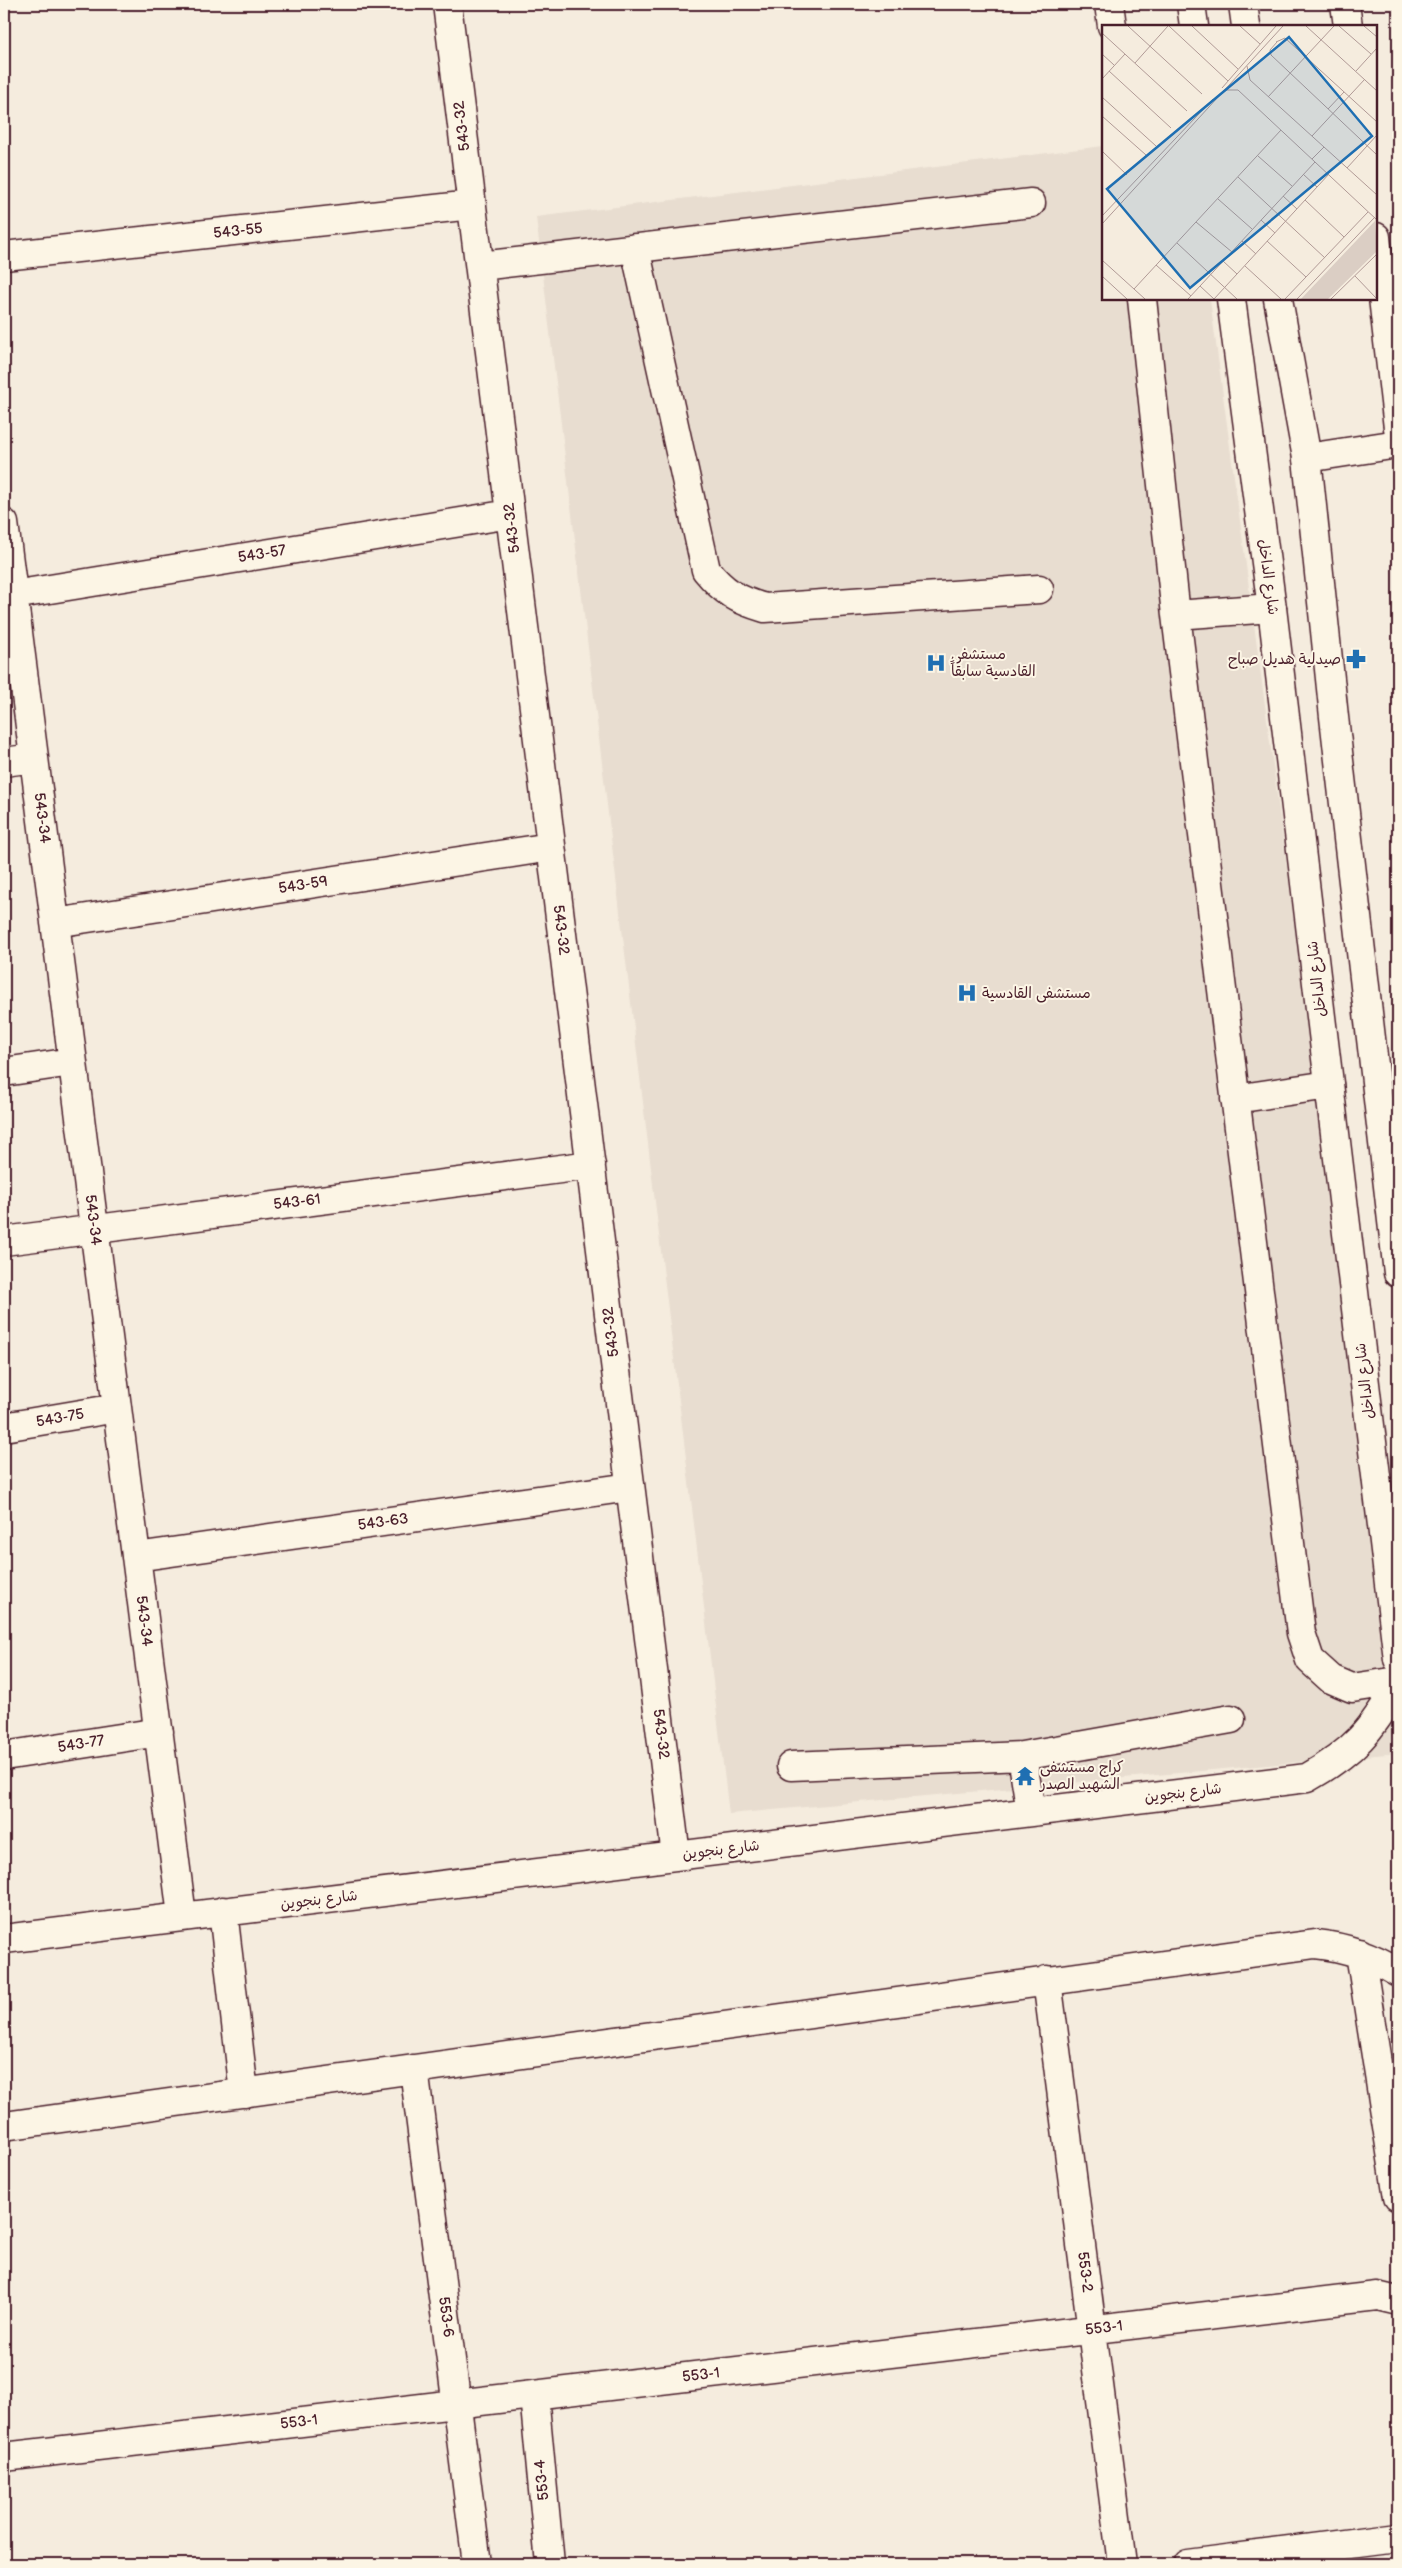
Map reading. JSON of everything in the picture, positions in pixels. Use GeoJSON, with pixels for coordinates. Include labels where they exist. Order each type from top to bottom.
{"type":"FeatureCollection","features":[{"type":"Feature","properties":{"kind":"street","name":"543-32"},"geometry":{"type":"LineString","coordinates":[[447,4],[676,1856]]}},
{"type":"Feature","properties":{"kind":"street"},"geometry":{"type":"LineString","coordinates":[[1109,4],[1112,25]]}},
{"type":"Feature","properties":{"kind":"street"},"geometry":{"type":"LineString","coordinates":[[1191,4],[1194,25]]}},
{"type":"Feature","properties":{"kind":"street"},"geometry":{"type":"LineString","coordinates":[[1243,4],[1246,25]]}},
{"type":"Feature","properties":{"kind":"street"},"geometry":{"type":"LineString","coordinates":[[1345,4],[1348,25]]}},
{"type":"Feature","properties":{"kind":"street"},"geometry":{"type":"LineString","coordinates":[[480,266],[1031,203]]}},
{"type":"Feature","properties":{"kind":"street","name":"543-55"},"geometry":{"type":"LineString","coordinates":[[4,256],[472,205]]}},
{"type":"Feature","properties":{"kind":"street"},"geometry":{"type":"LineString","coordinates":[[635,248],[706,570],[721,588],[743,602],[765,608],[1039,589]]}},
{"type":"Feature","properties":{"kind":"street"},"geometry":{"type":"LineString","coordinates":[[1384,252],[1398,428]]}},
{"type":"Feature","properties":{"kind":"street"},"geometry":{"type":"LineString","coordinates":[[1142,300],[1176,615],[1301,1633],[1310,1660],[1331,1679],[1352,1688],[1398,1681]]}},
{"type":"Feature","properties":{"kind":"street","name":"شارع الداخل"},"geometry":{"type":"LineString","coordinates":[[1230,300],[1272,608],[1398,1660]]}},
{"type":"Feature","properties":{"kind":"street"},"geometry":{"type":"LineString","coordinates":[[1278,300],[1307,458],[1334,718],[1398,1273]]}},
{"type":"Feature","properties":{"kind":"street"},"geometry":{"type":"LineString","coordinates":[[1307,458],[1398,444]]}},
{"type":"Feature","properties":{"kind":"street","name":"543-57"},"geometry":{"type":"LineString","coordinates":[[13,595],[510,514]]}},
{"type":"Feature","properties":{"kind":"street","name":"543-34"},"geometry":{"type":"LineString","coordinates":[[4,523],[182,1916]]}},
{"type":"Feature","properties":{"kind":"street"},"geometry":{"type":"LineString","coordinates":[[1176,615],[1272,608]]}},
{"type":"Feature","properties":{"kind":"street"},"geometry":{"type":"LineString","coordinates":[[4,762],[34,758]]}},
{"type":"Feature","properties":{"kind":"street","name":"543-59"},"geometry":{"type":"LineString","coordinates":[[55,923],[551,847]]}},
{"type":"Feature","properties":{"kind":"street"},"geometry":{"type":"LineString","coordinates":[[4,1072],[72,1062]]}},
{"type":"Feature","properties":{"kind":"street"},"geometry":{"type":"LineString","coordinates":[[1235,1099],[1329,1085]]}},
{"type":"Feature","properties":{"kind":"street","name":"543-61"},"geometry":{"type":"LineString","coordinates":[[4,1241],[591,1165]]}},
{"type":"Feature","properties":{"kind":"street","name":"543-75"},"geometry":{"type":"LineString","coordinates":[[4,1428],[117,1408]]}},
{"type":"Feature","properties":{"kind":"street","name":"543-63"},"geometry":{"type":"LineString","coordinates":[[136,1557],[630,1486]]}},
{"type":"Feature","properties":{"kind":"street","name":"شارع بنجوين"},"geometry":{"type":"LineString","coordinates":[[4,1938],[1307,1778],[1328,1766],[1355,1746],[1380,1716],[1398,1685]]}},
{"type":"Feature","properties":{"kind":"street"},"geometry":{"type":"LineString","coordinates":[[791,1766],[1022,1756],[1231,1719]]}},
{"type":"Feature","properties":{"kind":"street","name":"543-77"},"geometry":{"type":"LineString","coordinates":[[4,1756],[159,1732]]}},
{"type":"Feature","properties":{"kind":"street"},"geometry":{"type":"LineString","coordinates":[[1022,1756],[1031,1812]]}},
{"type":"Feature","properties":{"kind":"street"},"geometry":{"type":"LineString","coordinates":[[224,1911],[244,2093]]}},
{"type":"Feature","properties":{"kind":"street"},"geometry":{"type":"LineString","coordinates":[[4,2126],[1315,1944],[1338,1946],[1360,1953],[1398,1972]]}},
{"type":"Feature","properties":{"kind":"street"},"geometry":{"type":"LineString","coordinates":[[1360,1953],[1398,2197]]}},
{"type":"Feature","properties":{"kind":"street","name":"553-2"},"geometry":{"type":"LineString","coordinates":[[1047,1980],[1122,2564]]}},
{"type":"Feature","properties":{"kind":"street","name":"553-6"},"geometry":{"type":"LineString","coordinates":[[414,2069],[478,2564]]}},
{"type":"Feature","properties":{"kind":"street","name":"553-1"},"geometry":{"type":"LineString","coordinates":[[4,2457],[1377,2296],[1398,2301]]}},
{"type":"Feature","properties":{"kind":"street","name":"553-4"},"geometry":{"type":"LineString","coordinates":[[534,2395],[550,2564]]}},
{"type":"Feature","properties":{"kind":"street"},"geometry":{"type":"LineString","coordinates":[[1188,2564],[1398,2537]]}},
{"type":"Feature","properties":{"kind":"shaded area","name":"مستشفى القادسية"},"geometry":{"type":"Polygon","coordinates":[[[1102,146],[1102,300],[1210,300],[1398,1688],[1398,1753],[729,1814],[536,217],[1102,146]]]}},
{"type":"Feature","properties":{"kind":"place","name":"صيدلية هديل صباح"},"geometry":{"type":"Point","coordinates":[1356,659]}},
{"type":"Feature","properties":{"kind":"place","name":"مستشفى القادسية سابقاً"},"geometry":{"type":"Point","coordinates":[936,663]}},
{"type":"Feature","properties":{"kind":"place","name":"مستشفى القادسية"},"geometry":{"type":"Point","coordinates":[967,993]}},
{"type":"Feature","properties":{"kind":"place","name":"كراج مستشفى الشهيد الصدر"},"geometry":{"type":"Point","coordinates":[1025,1776]}}]}
